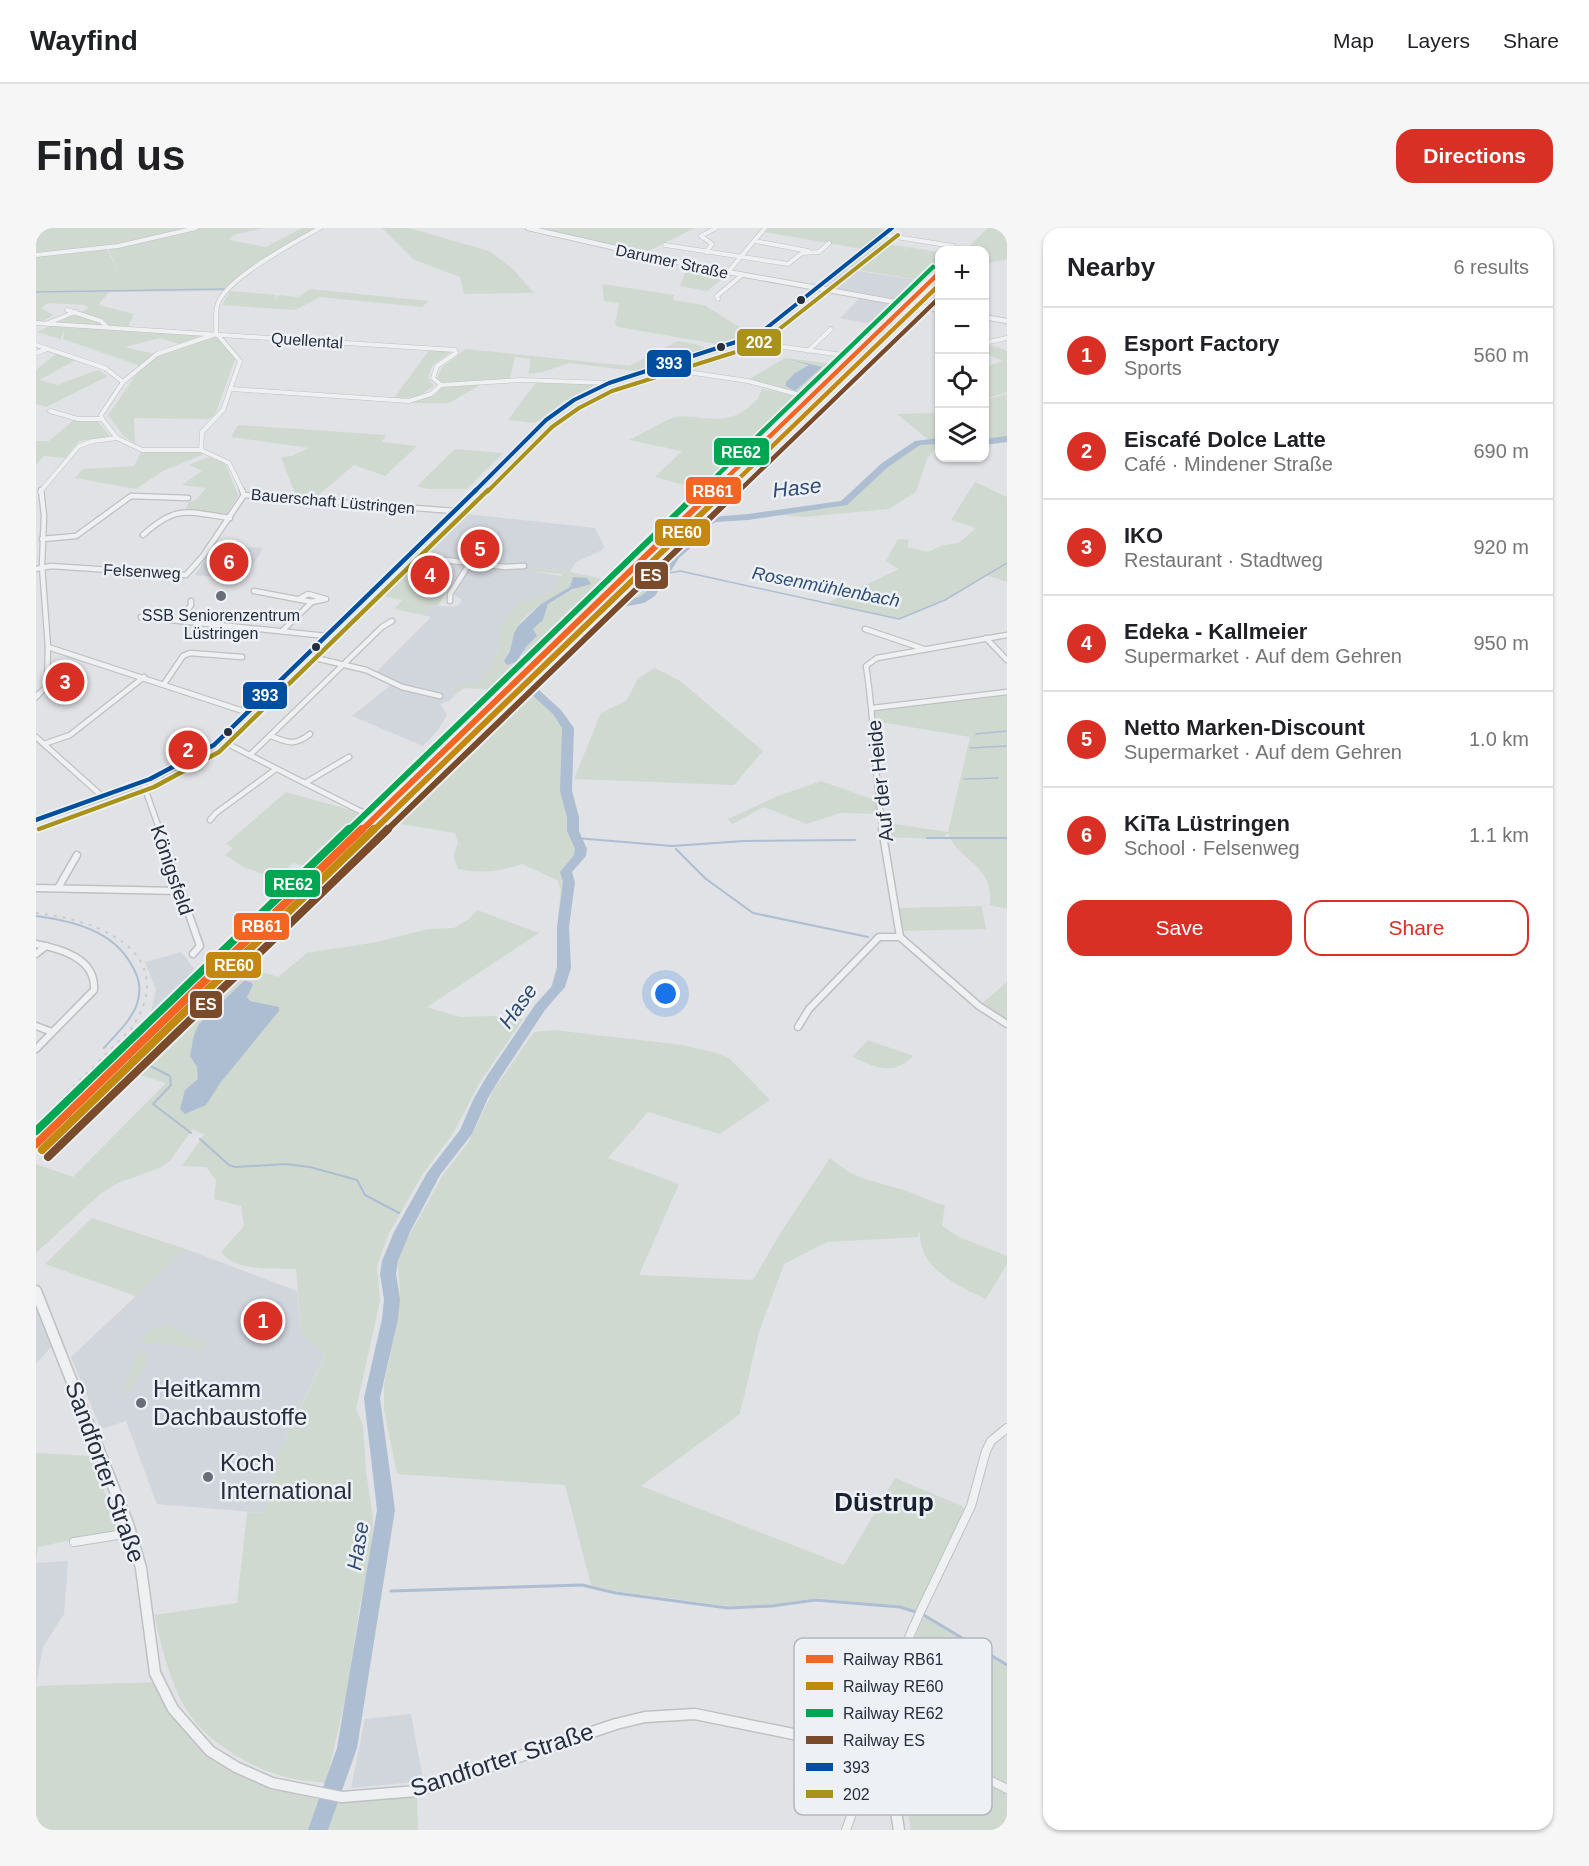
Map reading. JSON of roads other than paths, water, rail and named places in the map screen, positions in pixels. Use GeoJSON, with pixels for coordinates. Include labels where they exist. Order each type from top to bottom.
{"type":"FeatureCollection","features":[{"type":"Feature","properties":{"kind":"main road"},"geometry":{"type":"LineString","coordinates":[[36,820],[143,783],[187,762],[220,740],[546,420],[574,400],[609,383],[739,341],[771,326],[892,228]]}},
{"type":"Feature","properties":{"kind":"street"},"geometry":{"type":"LineString","coordinates":[[36,255],[108,248],[196,228]]}},
{"type":"Feature","properties":{"kind":"street"},"geometry":{"type":"LineString","coordinates":[[201,450],[200,434],[206,424],[219,415],[240,362],[216,333],[219,300],[226,291],[289,246],[320,228]]}},
{"type":"Feature","properties":{"kind":"street","name":"Darumer Straße"},"geometry":{"type":"LineString","coordinates":[[528,228],[742,275],[935,309]]}},
{"type":"Feature","properties":{"kind":"street"},"geometry":{"type":"LineString","coordinates":[[706,252],[712,244],[701,236],[716,228]]}},
{"type":"Feature","properties":{"kind":"street"},"geometry":{"type":"LineString","coordinates":[[728,272],[765,228]]}},
{"type":"Feature","properties":{"kind":"street"},"geometry":{"type":"LineString","coordinates":[[884,235],[953,246]]}},
{"type":"Feature","properties":{"kind":"street"},"geometry":{"type":"LineString","coordinates":[[755,241],[811,252],[819,252],[829,243]]}},
{"type":"Feature","properties":{"kind":"street"},"geometry":{"type":"LineString","coordinates":[[665,245],[788,264],[802,254],[811,252]]}},
{"type":"Feature","properties":{"kind":"street"},"geometry":{"type":"LineString","coordinates":[[718,299],[717,296],[742,275]]}},
{"type":"Feature","properties":{"kind":"street"},"geometry":{"type":"LineString","coordinates":[[862,360],[903,317],[922,307]]}},
{"type":"Feature","properties":{"kind":"street","name":"Quellental"},"geometry":{"type":"LineString","coordinates":[[67,310],[101,321],[107,327]]}},
{"type":"Feature","properties":{"kind":"street","name":"Quellental"},"geometry":{"type":"LineString","coordinates":[[44,324],[75,311]]}},
{"type":"Feature","properties":{"kind":"street"},"geometry":{"type":"LineString","coordinates":[[989,318],[1007,321]]}},
{"type":"Feature","properties":{"kind":"street","name":"Quellental"},"geometry":{"type":"LineString","coordinates":[[36,323],[455,350],[456,353],[437,366],[433,378],[435,383],[441,385]]}},
{"type":"Feature","properties":{"kind":"street"},"geometry":{"type":"LineString","coordinates":[[808,351],[831,329]]}},
{"type":"Feature","properties":{"kind":"street"},"geometry":{"type":"LineString","coordinates":[[50,411],[78,419],[102,419],[101,415],[123,382],[157,354],[216,333]]}},
{"type":"Feature","properties":{"kind":"street"},"geometry":{"type":"LineString","coordinates":[[989,341],[1007,338]]}},
{"type":"Feature","properties":{"kind":"street"},"geometry":{"type":"LineString","coordinates":[[739,341],[843,355]]}},
{"type":"Feature","properties":{"kind":"street"},"geometry":{"type":"LineString","coordinates":[[36,345],[105,368],[123,382]]}},
{"type":"Feature","properties":{"kind":"street"},"geometry":{"type":"LineString","coordinates":[[36,352],[48,348]]}},
{"type":"Feature","properties":{"kind":"street"},"geometry":{"type":"LineString","coordinates":[[654,367],[748,381],[796,394]]}},
{"type":"Feature","properties":{"kind":"street"},"geometry":{"type":"LineString","coordinates":[[231,389],[409,401],[431,394],[441,385],[521,380],[609,383]]}},
{"type":"Feature","properties":{"kind":"street","name":"Bauerschaft Lüstringen"},"geometry":{"type":"LineString","coordinates":[[102,419],[117,438],[142,450],[201,450],[230,463],[244,495],[455,511]]}},
{"type":"Feature","properties":{"kind":"street"},"geometry":{"type":"LineString","coordinates":[[36,697],[46,686],[48,646],[40,542],[44,516],[40,492],[79,446],[93,441],[117,438]]}},
{"type":"Feature","properties":{"kind":"street"},"geometry":{"type":"LineString","coordinates":[[36,486],[44,486]]}},
{"type":"Feature","properties":{"kind":"street","name":"Felsenweg"},"geometry":{"type":"LineString","coordinates":[[42,566],[186,575],[203,556],[244,495]]}},
{"type":"Feature","properties":{"kind":"street"},"geometry":{"type":"LineString","coordinates":[[40,542],[76,536],[131,496],[189,498]]}},
{"type":"Feature","properties":{"kind":"street"},"geometry":{"type":"LineString","coordinates":[[143,535],[159,520],[170,514],[230,518]]}},
{"type":"Feature","properties":{"kind":"street"},"geometry":{"type":"LineString","coordinates":[[410,556],[524,566]]}},
{"type":"Feature","properties":{"kind":"street"},"geometry":{"type":"LineString","coordinates":[[450,601],[450,594],[470,563]]}},
{"type":"Feature","properties":{"kind":"street"},"geometry":{"type":"LineString","coordinates":[[36,569],[42,566]]}},
{"type":"Feature","properties":{"kind":"street"},"geometry":{"type":"LineString","coordinates":[[254,591],[312,602],[326,599],[308,594],[299,599]]}},
{"type":"Feature","properties":{"kind":"street"},"geometry":{"type":"LineString","coordinates":[[180,621],[191,605],[191,600]]}},
{"type":"Feature","properties":{"kind":"street"},"geometry":{"type":"LineString","coordinates":[[282,631],[312,602]]}},
{"type":"Feature","properties":{"kind":"street"},"geometry":{"type":"LineString","coordinates":[[141,617],[327,636]]}},
{"type":"Feature","properties":{"kind":"street"},"geometry":{"type":"LineString","coordinates":[[250,756],[382,627],[392,621]]}},
{"type":"Feature","properties":{"kind":"street"},"geometry":{"type":"LineString","coordinates":[[865,629],[926,650]]}},
{"type":"Feature","properties":{"kind":"street","name":"Auf der Heide"},"geometry":{"type":"LineString","coordinates":[[900,937],[879,809],[873,708],[866,666],[870,661],[1007,635]]}},
{"type":"Feature","properties":{"kind":"street"},"geometry":{"type":"LineString","coordinates":[[986,638],[1007,660]]}},
{"type":"Feature","properties":{"kind":"street"},"geometry":{"type":"LineString","coordinates":[[48,646],[249,713]]}},
{"type":"Feature","properties":{"kind":"street"},"geometry":{"type":"LineString","coordinates":[[164,684],[183,656],[190,653],[242,657]]}},
{"type":"Feature","properties":{"kind":"street"},"geometry":{"type":"LineString","coordinates":[[308,656],[366,670],[374,676],[440,696]]}},
{"type":"Feature","properties":{"kind":"street"},"geometry":{"type":"LineString","coordinates":[[44,744],[70,735],[144,677]]}},
{"type":"Feature","properties":{"kind":"street"},"geometry":{"type":"LineString","coordinates":[[873,708],[1007,692]]}},
{"type":"Feature","properties":{"kind":"street"},"geometry":{"type":"LineString","coordinates":[[271,736],[293,745],[310,734]]}},
{"type":"Feature","properties":{"kind":"street"},"geometry":{"type":"LineString","coordinates":[[36,737],[103,797]]}},
{"type":"Feature","properties":{"kind":"street"},"geometry":{"type":"LineString","coordinates":[[220,740],[358,810],[384,820]]}},
{"type":"Feature","properties":{"kind":"street"},"geometry":{"type":"LineString","coordinates":[[305,783],[349,757]]}},
{"type":"Feature","properties":{"kind":"street"},"geometry":{"type":"LineString","coordinates":[[210,820],[216,813],[276,769]]}},
{"type":"Feature","properties":{"kind":"street","name":"Königsfeld"},"geometry":{"type":"LineString","coordinates":[[143,783],[200,946],[193,954]]}},
{"type":"Feature","properties":{"kind":"street"},"geometry":{"type":"LineString","coordinates":[[58,888],[77,855]]}},
{"type":"Feature","properties":{"kind":"street"},"geometry":{"type":"LineString","coordinates":[[36,888],[179,891]]}},
{"type":"Feature","properties":{"kind":"street"},"geometry":{"type":"LineString","coordinates":[[798,1027],[809,1009],[879,937],[900,937],[979,1006],[1007,1024]]}},
{"type":"Feature","properties":{"kind":"street"},"geometry":{"type":"LineString","coordinates":[[36,944],[78,959],[91,969],[96,981],[94,990],[36,1049]]}},
{"type":"Feature","properties":{"kind":"street"},"geometry":{"type":"LineString","coordinates":[[36,954],[46,946]]}},
{"type":"Feature","properties":{"kind":"street"},"geometry":{"type":"LineString","coordinates":[[36,1026],[52,1032]]}},
{"type":"Feature","properties":{"kind":"street","name":"Sandforter Straße"},"geometry":{"type":"LineString","coordinates":[[36,1292],[130,1533],[141,1568],[155,1672],[173,1709],[210,1750],[236,1767],[272,1783],[342,1797],[417,1791],[616,1724],[671,1714],[695,1714],[794,1734]]}},
{"type":"Feature","properties":{"kind":"street"},"geometry":{"type":"LineString","coordinates":[[908,1638],[971,1506],[986,1450],[991,1441],[1007,1428]]}},
{"type":"Feature","properties":{"kind":"street"},"geometry":{"type":"LineString","coordinates":[[74,1542],[130,1533]]}},
{"type":"Feature","properties":{"kind":"street"},"geometry":{"type":"LineString","coordinates":[[992,1781],[1007,1789]]}},
{"type":"Feature","properties":{"kind":"street"},"geometry":{"type":"LineString","coordinates":[[846,1830],[851,1815]]}},
{"type":"Feature","properties":{"kind":"street"},"geometry":{"type":"LineString","coordinates":[[896,1815],[899,1830]]}},
{"type":"Feature","properties":{"kind":"water"},"geometry":{"type":"Polygon","coordinates":[[[789,359],[822,367],[795,391],[786,386],[786,382],[795,373],[809,365],[789,359]]]}},
{"type":"Feature","properties":{"kind":"water"},"geometry":{"type":"Polygon","coordinates":[[[573,577],[587,578],[591,584],[573,589],[548,604],[543,620],[533,629],[537,636],[516,662],[507,665],[504,661],[510,651],[518,626],[541,604],[570,587],[573,577]]]}},
{"type":"Feature","properties":{"kind":"water"},"geometry":{"type":"Polygon","coordinates":[[[244,981],[251,982],[253,985],[247,997],[250,1001],[279,1007],[279,1011],[221,1082],[206,1105],[185,1114],[180,1109],[185,1090],[198,1079],[197,1067],[190,1056],[194,1035],[199,1024],[244,981]]]}},
{"type":"Feature","properties":{"kind":"waterway"},"geometry":{"type":"LineString","coordinates":[[36,292],[224,289]]}},
{"type":"Feature","properties":{"kind":"waterway","name":"Hase"},"geometry":{"type":"LineString","coordinates":[[989,441],[1007,439]]}},
{"type":"Feature","properties":{"kind":"waterway","name":"Hase"},"geometry":{"type":"LineString","coordinates":[[318,1830],[347,1748],[386,1510],[372,1398],[390,1319],[392,1299],[388,1274],[390,1261],[402,1232],[434,1173],[467,1131],[481,1098],[494,1076],[540,1008],[558,987],[564,968],[563,927],[569,882],[566,872],[580,856],[581,849],[573,831],[573,817],[566,791],[568,728],[557,712],[535,692],[533,683],[608,607],[640,601],[651,594],[670,563],[682,549],[691,543],[692,533],[697,528],[714,519],[748,517],[844,503],[885,465],[918,443],[935,441]]}},
{"type":"Feature","properties":{"kind":"waterway","name":"Rosenmühlenbach"},"geometry":{"type":"LineString","coordinates":[[664,574],[680,571],[899,619],[945,600],[1007,563]]}},
{"type":"Feature","properties":{"kind":"waterway"},"geometry":{"type":"LineString","coordinates":[[976,734],[1007,731]]}},
{"type":"Feature","properties":{"kind":"waterway"},"geometry":{"type":"LineString","coordinates":[[970,748],[1007,746]]}},
{"type":"Feature","properties":{"kind":"waterway"},"geometry":{"type":"LineString","coordinates":[[964,779],[998,778]]}},
{"type":"Feature","properties":{"kind":"waterway"},"geometry":{"type":"LineString","coordinates":[[576,838],[672,846],[744,841],[855,840]]}},
{"type":"Feature","properties":{"kind":"waterway"},"geometry":{"type":"LineString","coordinates":[[927,838],[1007,838]]}},
{"type":"Feature","properties":{"kind":"waterway"},"geometry":{"type":"LineString","coordinates":[[676,849],[706,879],[753,913],[868,937]]}},
{"type":"Feature","properties":{"kind":"waterway"},"geometry":{"type":"LineString","coordinates":[[36,916],[77,924],[102,935],[123,952],[134,969],[138,978],[139,999],[127,1022],[104,1048]]}},
{"type":"Feature","properties":{"kind":"waterway"},"geometry":{"type":"LineString","coordinates":[[133,1057],[170,1076],[171,1085],[153,1104],[191,1133]]}},
{"type":"Feature","properties":{"kind":"waterway"},"geometry":{"type":"LineString","coordinates":[[200,1139],[229,1165],[235,1167],[286,1164],[310,1167],[357,1180],[365,1195],[399,1213]]}},
{"type":"Feature","properties":{"kind":"waterway"},"geometry":{"type":"LineString","coordinates":[[391,1591],[582,1585],[616,1593],[728,1608],[772,1606],[815,1600],[900,1607],[916,1612]]}},
{"type":"Feature","properties":{"kind":"waterway","name":"Hase"},"geometry":{"type":"LineString","coordinates":[[373,1594],[379,1593]]}},
{"type":"Feature","properties":{"kind":"waterway"},"geometry":{"type":"LineString","coordinates":[[922,1614],[962,1638]]}},
{"type":"Feature","properties":{"kind":"waterway"},"geometry":{"type":"LineString","coordinates":[[992,1656],[1007,1665]]}},
{"type":"Feature","properties":{"kind":"railway"},"geometry":{"type":"LineString","coordinates":[[36,913],[85,923],[108,933],[127,945],[140,961],[147,980],[144,1002],[131,1029],[36,1124]]}},
{"type":"Feature","properties":{"kind":"rail line","name":"RE62"},"geometry":{"type":"LineString","coordinates":[[36,1131],[933,267]]}},
{"type":"Feature","properties":{"kind":"rail line","name":"RB61"},"geometry":{"type":"LineString","coordinates":[[36,1144],[935,277]]}},
{"type":"Feature","properties":{"kind":"rail line","name":"RE60"},"geometry":{"type":"LineString","coordinates":[[42,1150],[935,289]]}},
{"type":"Feature","properties":{"kind":"rail line","name":"ES"},"geometry":{"type":"LineString","coordinates":[[48,1157],[937,300]]}},
{"type":"Feature","properties":{"kind":"place","name":"Netto Marken-Discount"},"geometry":{"type":"Point","coordinates":[480,549]}},
{"type":"Feature","properties":{"kind":"place","name":"KiTa Lüstringen"},"geometry":{"type":"Point","coordinates":[229,562]}},
{"type":"Feature","properties":{"kind":"place","name":"Edeka - Kallmeier"},"geometry":{"type":"Point","coordinates":[430,575]}},
{"type":"Feature","properties":{"kind":"place","name":"SSB Seniorenzentrum Lüstringen"},"geometry":{"type":"Point","coordinates":[221,596]}},
{"type":"Feature","properties":{"kind":"place","name":"IKO"},"geometry":{"type":"Point","coordinates":[65,682]}},
{"type":"Feature","properties":{"kind":"place","name":"Eiscafé Dolce Latte"},"geometry":{"type":"Point","coordinates":[188,750]}},
{"type":"Feature","properties":{"kind":"place","name":"Esport Factory"},"geometry":{"type":"Point","coordinates":[263,1321]}},
{"type":"Feature","properties":{"kind":"place","name":"Heitkamm Dachbaustoffe"},"geometry":{"type":"Point","coordinates":[141,1403]}},
{"type":"Feature","properties":{"kind":"place","name":"Koch International"},"geometry":{"type":"Point","coordinates":[208,1477]}},
{"type":"Feature","properties":{"kind":"district","name":"Düstrup"},"geometry":{"type":"Point","coordinates":[884,1502]}}]}
